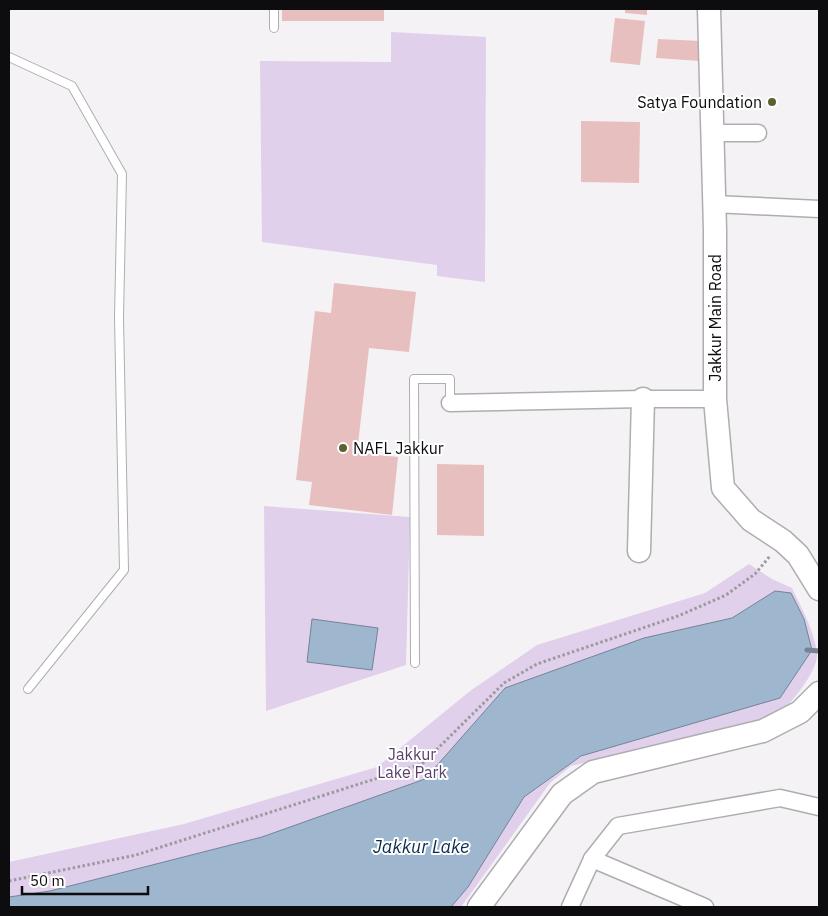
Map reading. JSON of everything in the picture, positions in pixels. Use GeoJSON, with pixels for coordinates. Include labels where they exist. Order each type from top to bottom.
{"type":"FeatureCollection","features":[{"type":"Feature","properties":{"kind":"street","name":"Jakkur Main Road"},"geometry":{"type":"LineString","coordinates":[[709,9],[714,204],[715,399],[723,488],[751,520],[782,541],[798,555],[819,587]]}},
{"type":"Feature","properties":{"kind":"street"},"geometry":{"type":"LineString","coordinates":[[712,133],[758,133]]}},
{"type":"Feature","properties":{"kind":"street"},"geometry":{"type":"LineString","coordinates":[[714,204],[819,209]]}},
{"type":"Feature","properties":{"kind":"street"},"geometry":{"type":"LineString","coordinates":[[638,551],[643,399]]}},
{"type":"Feature","properties":{"kind":"street"},"geometry":{"type":"LineString","coordinates":[[450,403],[715,399]]}},
{"type":"Feature","properties":{"kind":"street"},"geometry":{"type":"LineString","coordinates":[[478,907],[562,794],[593,772],[763,731],[800,712],[819,693]]}},
{"type":"Feature","properties":{"kind":"street"},"geometry":{"type":"LineString","coordinates":[[570,907],[592,859],[618,826],[780,798],[819,807]]}},
{"type":"Feature","properties":{"kind":"street"},"geometry":{"type":"LineString","coordinates":[[592,859],[705,907]]}},
{"type":"Feature","properties":{"kind":"lane"},"geometry":{"type":"LineString","coordinates":[[274,9],[274,28]]}},
{"type":"Feature","properties":{"kind":"lane"},"geometry":{"type":"LineString","coordinates":[[9,59],[72,86],[122,174],[119,318],[124,570],[28,689]]}},
{"type":"Feature","properties":{"kind":"lane"},"geometry":{"type":"LineString","coordinates":[[414,662],[414,379],[450,379],[450,403]]}},
{"type":"Feature","properties":{"kind":"path"},"geometry":{"type":"LineString","coordinates":[[9,881],[136,855],[422,764],[504,683],[537,664],[678,616],[726,596],[755,574],[782,541]]}},
{"type":"Feature","properties":{"kind":"green space"},"geometry":{"type":"Polygon","coordinates":[[[391,32],[486,37],[485,282],[437,276],[437,265],[262,242],[260,61],[391,62],[391,32]]]}},
{"type":"Feature","properties":{"kind":"green space"},"geometry":{"type":"Polygon","coordinates":[[[264,506],[410,517],[406,665],[266,711],[264,506]]]}},
{"type":"Feature","properties":{"kind":"green space","name":"Jakkur Lake Park"},"geometry":{"type":"Polygon","coordinates":[[[749,564],[772,579],[792,588],[813,636],[817,659],[810,675],[789,704],[771,717],[756,723],[571,766],[550,783],[461,907],[451,907],[468,887],[524,797],[581,756],[780,698],[775,591],[732,618],[644,638],[505,688],[425,779],[262,837],[50,891],[9,897],[9,862],[184,824],[377,767],[470,691],[537,645],[705,593],[749,564]]]}},
{"type":"Feature","properties":{"kind":"water","name":"Jakkur Lake"},"geometry":{"type":"Polygon","coordinates":[[[775,591],[791,593],[804,619],[812,650],[780,698],[581,756],[524,797],[468,887],[451,907],[9,907],[9,897],[50,891],[262,837],[425,779],[505,688],[644,638],[732,618],[775,591]]]}},
{"type":"Feature","properties":{"kind":"water"},"geometry":{"type":"Polygon","coordinates":[[[312,619],[378,628],[372,670],[307,662],[312,619]]]}},
{"type":"Feature","properties":{"kind":"building"},"geometry":{"type":"Polygon","coordinates":[[[282,9],[384,9],[384,21],[282,21],[282,9]]]}},
{"type":"Feature","properties":{"kind":"building"},"geometry":{"type":"Polygon","coordinates":[[[625,9],[647,9],[647,15],[625,13],[625,9]]]}},
{"type":"Feature","properties":{"kind":"building"},"geometry":{"type":"Polygon","coordinates":[[[615,18],[645,21],[640,65],[610,62],[615,18]]]}},
{"type":"Feature","properties":{"kind":"building"},"geometry":{"type":"Polygon","coordinates":[[[658,39],[701,41],[700,61],[656,58],[658,39]]]}},
{"type":"Feature","properties":{"kind":"building"},"geometry":{"type":"Polygon","coordinates":[[[581,121],[640,122],[639,183],[581,182],[581,121]]]}},
{"type":"Feature","properties":{"kind":"building"},"geometry":{"type":"Polygon","coordinates":[[[334,283],[416,292],[409,352],[369,348],[357,453],[398,457],[392,515],[309,505],[312,482],[296,480],[315,311],[331,313],[334,283]]]}},
{"type":"Feature","properties":{"kind":"building"},"geometry":{"type":"Polygon","coordinates":[[[437,464],[484,465],[484,536],[437,535],[437,464]]]}},
{"type":"Feature","properties":{"kind":"waterway"},"geometry":{"type":"LineString","coordinates":[[807,650],[819,651]]}},
{"type":"Feature","properties":{"kind":"place","name":"Satya Foundation"},"geometry":{"type":"Point","coordinates":[772,102]}},
{"type":"Feature","properties":{"kind":"place","name":"NAFL Jakkur"},"geometry":{"type":"Point","coordinates":[343,448]}}]}
